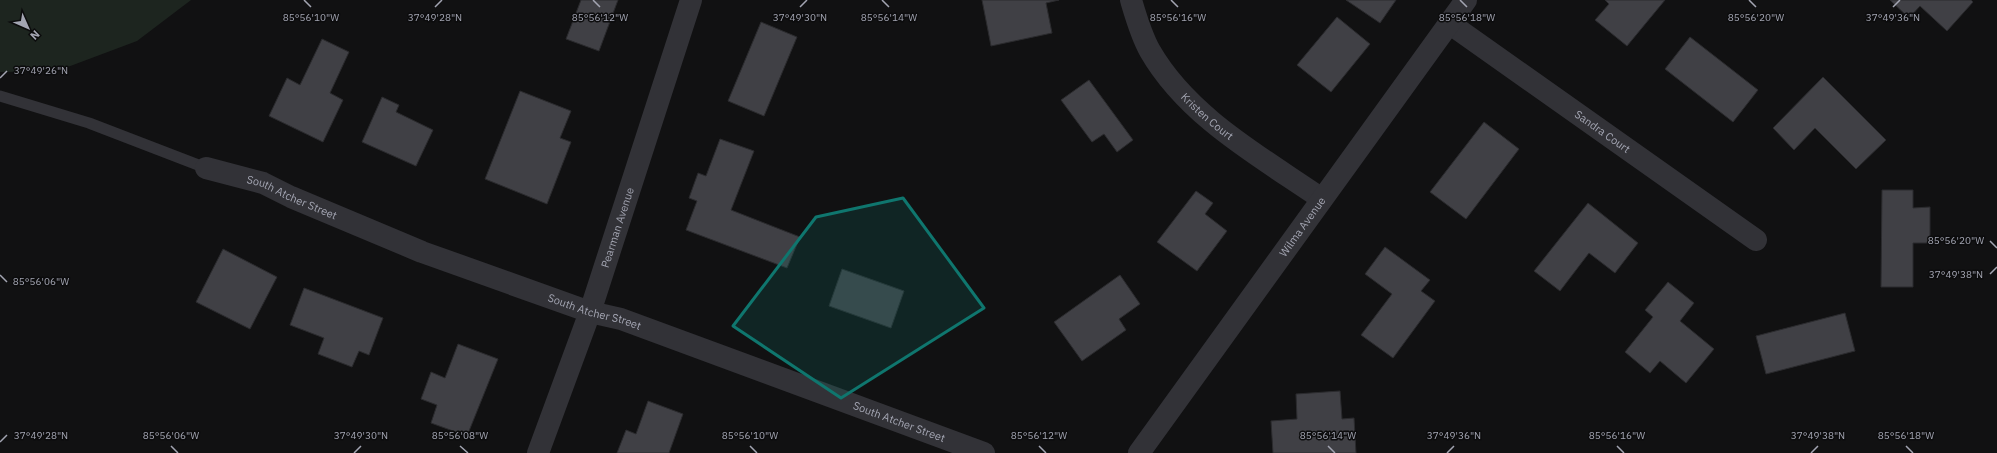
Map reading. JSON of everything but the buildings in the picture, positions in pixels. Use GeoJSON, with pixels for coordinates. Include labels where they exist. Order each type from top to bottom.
{"type":"FeatureCollection","features":[{"type":"Feature","properties":{"kind":"street","name":"Pearman Avenue"},"geometry":{"type":"LineString","coordinates":[[538,453],[590,312],[691,0]]}},
{"type":"Feature","properties":{"kind":"street","name":"Kristen Court"},"geometry":{"type":"LineString","coordinates":[[1131,0],[1138,25],[1150,51],[1166,74],[1184,95],[1225,132],[1322,199]]}},
{"type":"Feature","properties":{"kind":"street","name":"Wilma Avenue"},"geometry":{"type":"LineString","coordinates":[[1139,453],[1466,0]]}},
{"type":"Feature","properties":{"kind":"street","name":"Sandra Court"},"geometry":{"type":"LineString","coordinates":[[1449,23],[1756,240]]}},
{"type":"Feature","properties":{"kind":"street","name":"South Atcher Street"},"geometry":{"type":"LineString","coordinates":[[206,168],[263,183],[291,197],[422,252],[590,312],[621,319],[984,453]]}},
{"type":"Feature","properties":{"kind":"lane"},"geometry":{"type":"LineString","coordinates":[[0,96],[89,123],[206,168]]}},
{"type":"Feature","properties":{"kind":"highlighted area"},"geometry":{"type":"Polygon","coordinates":[[[903,198],[984,308],[841,398],[733,326],[816,217],[903,198]]]}},
{"type":"Feature","properties":{"kind":"shaded area"},"geometry":{"type":"Polygon","coordinates":[[[0,0],[191,0],[137,41],[57,71],[0,72],[0,0]]]}}]}
